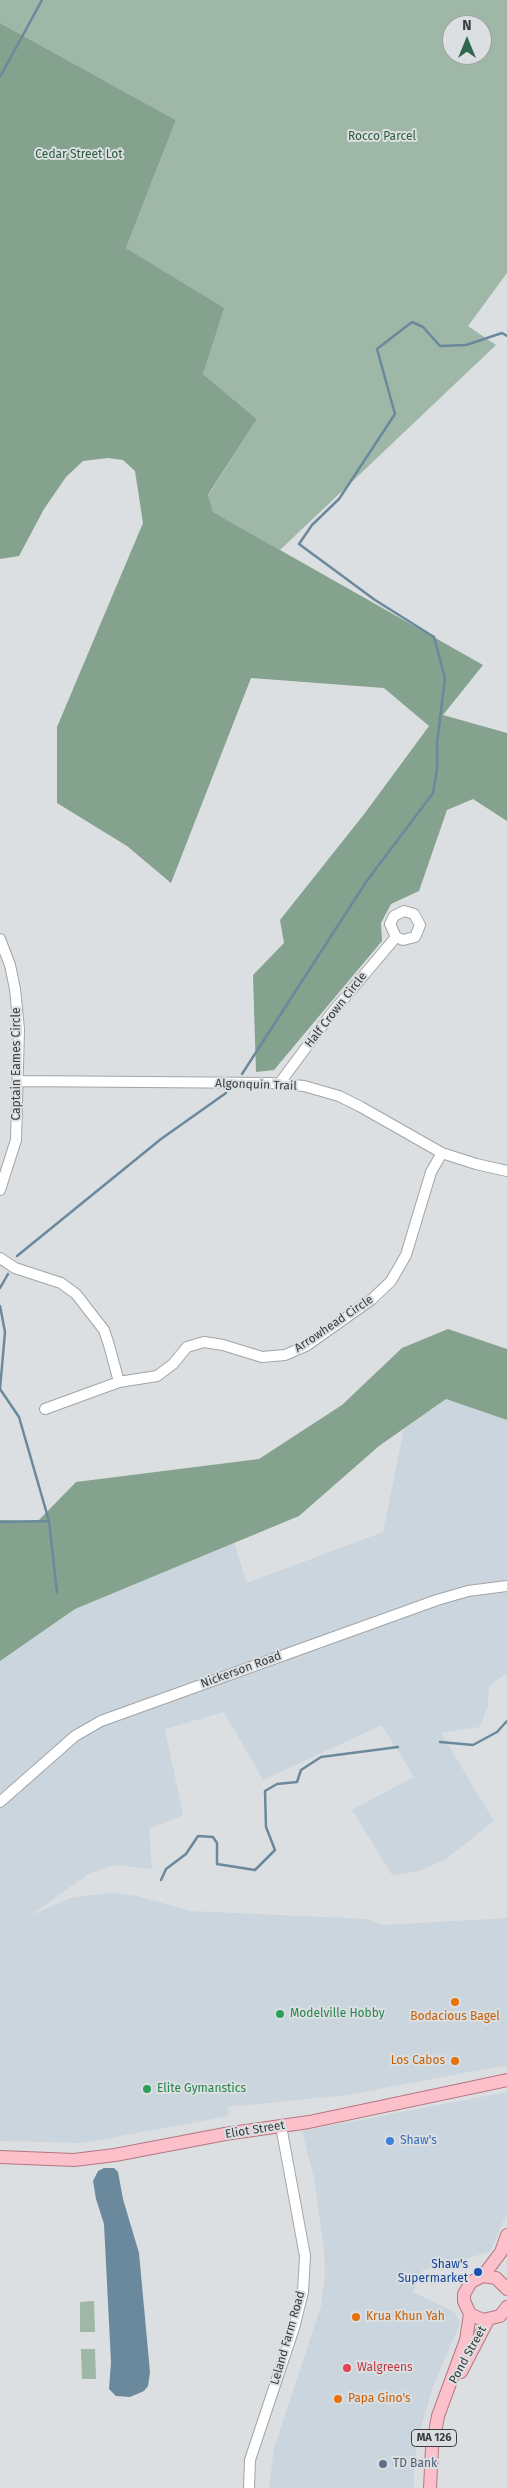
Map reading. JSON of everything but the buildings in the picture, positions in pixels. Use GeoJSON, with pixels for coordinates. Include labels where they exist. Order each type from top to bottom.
{"type":"FeatureCollection","features":[{"type":"Feature","properties":{"kind":"main road","name":"Eliot Street"},"geometry":{"type":"LineString","coordinates":[[0,2157],[74,2160],[115,2155],[281,2126],[504,2082]]}},
{"type":"Feature","properties":{"kind":"main road","name":"MA 126"},"geometry":{"type":"LineString","coordinates":[[470,2314],[466,2307],[464,2294],[471,2282],[483,2276],[501,2252],[507,2234]]}},
{"type":"Feature","properties":{"kind":"main road"},"geometry":{"type":"LineString","coordinates":[[483,2276],[496,2278],[507,2284]]}},
{"type":"Feature","properties":{"kind":"main road"},"geometry":{"type":"LineString","coordinates":[[470,2314],[479,2319],[500,2315]]}},
{"type":"Feature","properties":{"kind":"main road","name":"Pond Street"},"geometry":{"type":"LineString","coordinates":[[430,2488],[432,2448],[438,2416],[466,2340],[470,2314]]}},
{"type":"Feature","properties":{"kind":"main road","name":"Pond Street"},"geometry":{"type":"LineString","coordinates":[[448,2390],[500,2315]]}},
{"type":"Feature","properties":{"kind":"street","name":"Half Crown Circle"},"geometry":{"type":"LineString","coordinates":[[279,1084],[331,1014],[396,937]]}},
{"type":"Feature","properties":{"kind":"street","name":"Captain Eames Circle"},"geometry":{"type":"LineString","coordinates":[[0,939],[10,965],[17,1003],[16,1140],[0,1190]]}},
{"type":"Feature","properties":{"kind":"street","name":"Algonquin Trail"},"geometry":{"type":"LineString","coordinates":[[17,1081],[279,1084],[304,1086],[339,1096],[442,1153],[476,1164],[507,1171]]}},
{"type":"Feature","properties":{"kind":"street","name":"Arrowhead Circle"},"geometry":{"type":"LineString","coordinates":[[45,1409],[119,1382],[157,1376],[174,1364],[187,1347],[204,1342],[223,1344],[262,1357],[285,1355],[306,1346],[372,1300],[391,1281],[406,1256],[431,1172],[442,1153]]}},
{"type":"Feature","properties":{"kind":"street"},"geometry":{"type":"LineString","coordinates":[[0,1258],[15,1268],[61,1282],[76,1294],[104,1330],[119,1382]]}},
{"type":"Feature","properties":{"kind":"street","name":"Nickerson Road"},"geometry":{"type":"LineString","coordinates":[[0,1802],[75,1736],[101,1721],[437,1600],[468,1591],[507,1586]]}},
{"type":"Feature","properties":{"kind":"street","name":"Leland Farm Road"},"geometry":{"type":"LineString","coordinates":[[249,2488],[250,2460],[294,2328],[303,2292],[305,2256],[281,2126]]}},
{"type":"Feature","properties":{"kind":"shaded area"},"geometry":{"type":"Polygon","coordinates":[[[446,1399],[507,1420],[507,1673],[489,1686],[488,1705],[480,1727],[441,1733],[494,1821],[446,1859],[420,1871],[392,1875],[352,1810],[414,1777],[382,1725],[263,1780],[224,1712],[165,1729],[183,1815],[149,1829],[152,1869],[115,1865],[90,1873],[31,1915],[73,1897],[112,1893],[137,1896],[190,1911],[368,1919],[383,1925],[507,1918],[507,2065],[347,2095],[228,2107],[229,2116],[83,2143],[0,2141],[0,1659],[75,1609],[234,1543],[247,1583],[383,1532],[404,1429],[446,1399]]]}},
{"type":"Feature","properties":{"kind":"shaded area"},"geometry":{"type":"Polygon","coordinates":[[[507,2092],[507,2213],[490,2252],[423,2270],[413,2292],[454,2312],[458,2318],[459,2326],[433,2386],[418,2438],[414,2465],[414,2488],[269,2488],[274,2448],[321,2306],[325,2274],[324,2250],[314,2178],[302,2131],[507,2092]]]}},
{"type":"Feature","properties":{"kind":"green space","name":"Rocco Parcel"},"geometry":{"type":"Polygon","coordinates":[[[0,0],[507,0],[507,273],[468,326],[496,345],[280,550],[213,512],[208,496],[257,419],[203,374],[223,308],[126,248],[176,120],[0,23],[0,0]]]}},
{"type":"Feature","properties":{"kind":"green space","name":"Cedar Street Lot"},"geometry":{"type":"Polygon","coordinates":[[[0,23],[176,120],[126,248],[224,308],[203,374],[257,419],[208,495],[213,512],[483,665],[443,715],[507,733],[507,821],[473,799],[447,810],[419,891],[391,904],[381,923],[382,941],[274,1070],[256,1072],[253,975],[284,943],[280,920],[365,813],[429,726],[384,688],[251,678],[171,883],[127,846],[57,803],[57,727],[143,523],[135,471],[123,460],[108,458],[83,461],[66,477],[44,509],[19,556],[0,559],[0,23]]]}},
{"type":"Feature","properties":{"kind":"green space"},"geometry":{"type":"Polygon","coordinates":[[[448,1329],[507,1349],[507,1420],[446,1399],[379,1446],[299,1516],[75,1609],[0,1661],[0,1520],[38,1521],[76,1482],[259,1459],[342,1405],[402,1348],[448,1329]]]}},
{"type":"Feature","properties":{"kind":"green space"},"geometry":{"type":"Polygon","coordinates":[[[94,2301],[95,2332],[80,2332],[80,2302],[94,2301]]]}},
{"type":"Feature","properties":{"kind":"green space"},"geometry":{"type":"Polygon","coordinates":[[[81,2349],[95,2349],[96,2379],[82,2379],[81,2349]]]}},
{"type":"Feature","properties":{"kind":"water"},"geometry":{"type":"Polygon","coordinates":[[[104,2168],[114,2168],[118,2172],[123,2199],[139,2253],[150,2372],[148,2386],[144,2391],[130,2397],[116,2396],[109,2389],[111,2362],[104,2224],[96,2199],[93,2181],[98,2171],[104,2168]]]}},
{"type":"Feature","properties":{"kind":"waterway"},"geometry":{"type":"LineString","coordinates":[[0,77],[42,0]]}},
{"type":"Feature","properties":{"kind":"waterway"},"geometry":{"type":"LineString","coordinates":[[242,1074],[366,882],[433,793],[437,769],[437,743],[445,678],[434,637],[375,600],[299,544],[312,525],[339,499],[395,414],[377,349],[412,322],[423,327],[440,346],[466,345],[502,333],[507,336]]}},
{"type":"Feature","properties":{"kind":"waterway"},"geometry":{"type":"LineString","coordinates":[[17,1256],[161,1139],[226,1093]]}},
{"type":"Feature","properties":{"kind":"waterway"},"geometry":{"type":"LineString","coordinates":[[0,1288],[8,1274]]}},
{"type":"Feature","properties":{"kind":"waterway"},"geometry":{"type":"LineString","coordinates":[[0,1306],[5,1332],[0,1389],[19,1417],[49,1521],[57,1592]]}},
{"type":"Feature","properties":{"kind":"waterway"},"geometry":{"type":"LineString","coordinates":[[0,1522],[48,1521]]}},
{"type":"Feature","properties":{"kind":"waterway"},"geometry":{"type":"LineString","coordinates":[[440,1742],[473,1745],[497,1732],[507,1721]]}},
{"type":"Feature","properties":{"kind":"waterway"},"geometry":{"type":"LineString","coordinates":[[161,1880],[166,1869],[186,1854],[198,1836],[213,1837],[217,1843],[217,1864],[255,1870],[275,1850],[266,1827],[265,1791],[277,1784],[297,1782],[301,1770],[321,1757],[398,1747]]}},
{"type":"Feature","properties":{"kind":"place","name":"Bodacious Bagel"},"geometry":{"type":"Point","coordinates":[455,2002]}},
{"type":"Feature","properties":{"kind":"place","name":"Modelville Hobby"},"geometry":{"type":"Point","coordinates":[280,2014]}},
{"type":"Feature","properties":{"kind":"place","name":"Los Cabos"},"geometry":{"type":"Point","coordinates":[455,2061]}},
{"type":"Feature","properties":{"kind":"place","name":"Elite Gymanstics"},"geometry":{"type":"Point","coordinates":[147,2089]}},
{"type":"Feature","properties":{"kind":"place","name":"Shaw's"},"geometry":{"type":"Point","coordinates":[390,2141]}},
{"type":"Feature","properties":{"kind":"place","name":"Shaw's Supermarket"},"geometry":{"type":"Point","coordinates":[478,2272]}},
{"type":"Feature","properties":{"kind":"place","name":"Krua Khun Yah"},"geometry":{"type":"Point","coordinates":[356,2317]}},
{"type":"Feature","properties":{"kind":"place","name":"Walgreens"},"geometry":{"type":"Point","coordinates":[347,2368]}},
{"type":"Feature","properties":{"kind":"place","name":"Papa Gino's"},"geometry":{"type":"Point","coordinates":[338,2399]}},
{"type":"Feature","properties":{"kind":"place","name":"TD Bank"},"geometry":{"type":"Point","coordinates":[383,2464]}}]}
